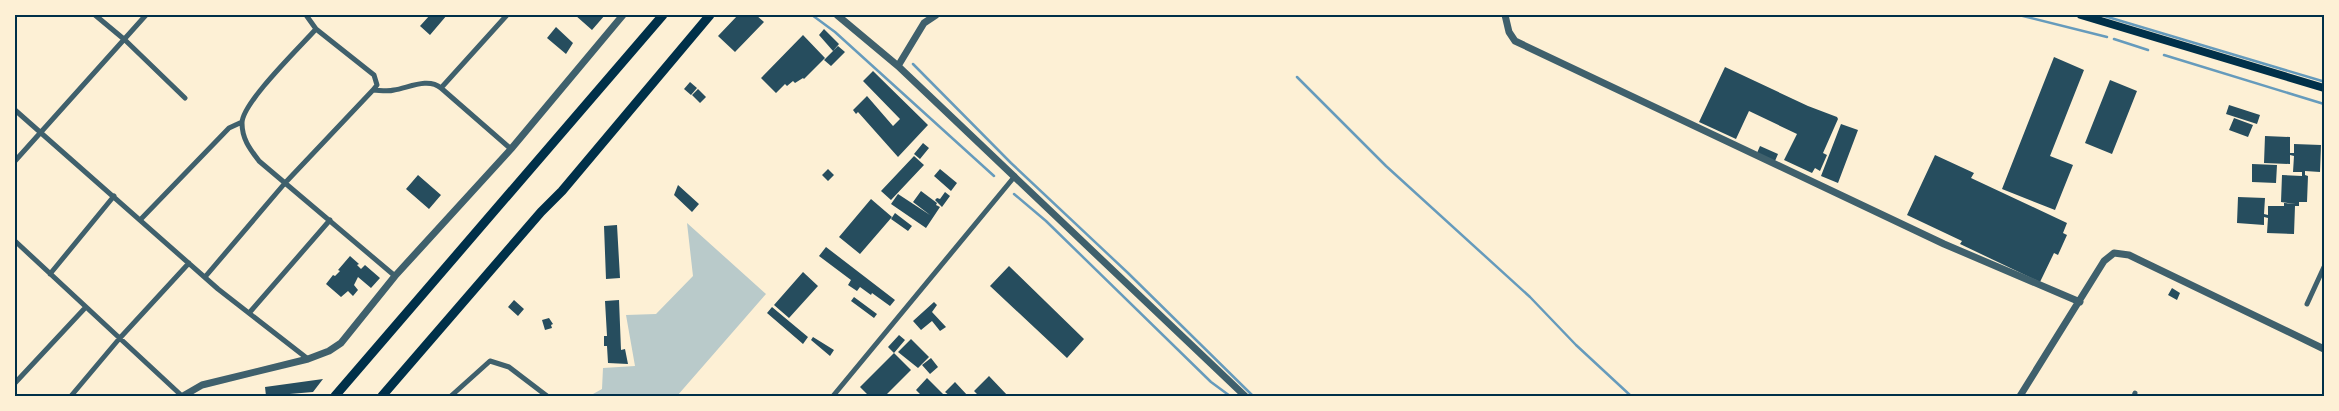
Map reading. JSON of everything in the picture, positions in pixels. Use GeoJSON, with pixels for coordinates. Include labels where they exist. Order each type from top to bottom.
{"type":"FeatureCollection","features":[{"type":"Feature","properties":{"kind":"highway"},"geometry":{"type":"LineString","coordinates":[[335,396],[663,15]]}},
{"type":"Feature","properties":{"kind":"highway"},"geometry":{"type":"LineString","coordinates":[[382,396],[541,212],[562,191],[710,15]]}},
{"type":"Feature","properties":{"kind":"main road"},"geometry":{"type":"LineString","coordinates":[[2081,15],[2324,88]]}},
{"type":"Feature","properties":{"kind":"street"},"geometry":{"type":"LineString","coordinates":[[95,15],[125,40],[185,98]]}},
{"type":"Feature","properties":{"kind":"street"},"geometry":{"type":"LineString","coordinates":[[15,161],[146,15]]}},
{"type":"Feature","properties":{"kind":"street"},"geometry":{"type":"LineString","coordinates":[[205,277],[285,183],[377,85],[374,75],[316,29],[306,15]]}},
{"type":"Feature","properties":{"kind":"street"},"geometry":{"type":"LineString","coordinates":[[441,88],[507,15]]}},
{"type":"Feature","properties":{"kind":"street"},"geometry":{"type":"LineString","coordinates":[[15,241],[119,339],[183,396],[202,385],[308,359],[329,351],[341,343],[395,276],[511,149],[623,15]]}},
{"type":"Feature","properties":{"kind":"street"},"geometry":{"type":"LineString","coordinates":[[837,15],[898,66],[1245,396]]}},
{"type":"Feature","properties":{"kind":"street"},"geometry":{"type":"LineString","coordinates":[[898,66],[924,23],[936,15]]}},
{"type":"Feature","properties":{"kind":"street"},"geometry":{"type":"LineString","coordinates":[[1506,15],[1509,32],[1515,41],[1944,244],[2080,302]]}},
{"type":"Feature","properties":{"kind":"street"},"geometry":{"type":"LineString","coordinates":[[316,29],[255,97],[244,113],[242,122],[245,142],[259,161],[395,276]]}},
{"type":"Feature","properties":{"kind":"street"},"geometry":{"type":"LineString","coordinates":[[373,90],[395,90],[418,84],[436,84],[511,149]]}},
{"type":"Feature","properties":{"kind":"street"},"geometry":{"type":"LineString","coordinates":[[15,110],[205,277],[308,359]]}},
{"type":"Feature","properties":{"kind":"street"},"geometry":{"type":"LineString","coordinates":[[141,219],[229,128],[242,122]]}},
{"type":"Feature","properties":{"kind":"street"},"geometry":{"type":"LineString","coordinates":[[833,396],[1015,176]]}},
{"type":"Feature","properties":{"kind":"street"},"geometry":{"type":"LineString","coordinates":[[50,274],[114,196]]}},
{"type":"Feature","properties":{"kind":"street"},"geometry":{"type":"LineString","coordinates":[[250,312],[330,220]]}},
{"type":"Feature","properties":{"kind":"street"},"geometry":{"type":"LineString","coordinates":[[2020,396],[2104,261],[2114,253],[2129,255],[2324,349]]}},
{"type":"Feature","properties":{"kind":"street"},"geometry":{"type":"LineString","coordinates":[[71,396],[119,339],[189,263]]}},
{"type":"Feature","properties":{"kind":"street"},"geometry":{"type":"LineString","coordinates":[[2307,304],[2324,267]]}},
{"type":"Feature","properties":{"kind":"street"},"geometry":{"type":"LineString","coordinates":[[15,383],[86,308]]}},
{"type":"Feature","properties":{"kind":"street"},"geometry":{"type":"LineString","coordinates":[[452,396],[490,361],[510,366],[547,396]]}},
{"type":"Feature","properties":{"kind":"shaded area"},"geometry":{"type":"Polygon","coordinates":[[[687,223],[766,294],[677,396],[596,396],[593,394],[602,389],[603,368],[635,366],[626,315],[656,314],[693,276],[687,223]]]}},
{"type":"Feature","properties":{"kind":"building"},"geometry":{"type":"Polygon","coordinates":[[[430,15],[447,15],[430,35],[420,26],[430,15]]]}},
{"type":"Feature","properties":{"kind":"building"},"geometry":{"type":"Polygon","coordinates":[[[575,15],[605,15],[592,30],[575,15]]]}},
{"type":"Feature","properties":{"kind":"building"},"geometry":{"type":"Polygon","coordinates":[[[738,15],[756,15],[764,22],[735,52],[718,36],[738,15]]]}},
{"type":"Feature","properties":{"kind":"building"},"geometry":{"type":"Polygon","coordinates":[[[556,27],[573,43],[566,54],[547,38],[556,27]]]}},
{"type":"Feature","properties":{"kind":"building"},"geometry":{"type":"Polygon","coordinates":[[[824,29],[839,44],[833,51],[819,35],[824,29]]]}},
{"type":"Feature","properties":{"kind":"building"},"geometry":{"type":"Polygon","coordinates":[[[803,35],[825,58],[804,79],[795,83],[793,81],[787,86],[785,84],[776,93],[761,78],[803,35]]]}},
{"type":"Feature","properties":{"kind":"building"},"geometry":{"type":"Polygon","coordinates":[[[838,46],[845,52],[831,66],[824,60],[838,46]]]}},
{"type":"Feature","properties":{"kind":"building"},"geometry":{"type":"Polygon","coordinates":[[[2054,57],[2084,70],[2050,156],[2073,165],[2055,210],[2002,189],[2054,57]]]}},
{"type":"Feature","properties":{"kind":"building"},"geometry":{"type":"Polygon","coordinates":[[[1725,67],[1808,106],[1837,117],[1838,119],[1823,153],[1827,155],[1820,171],[1815,168],[1812,173],[1784,160],[1797,134],[1749,111],[1736,139],[1699,122],[1725,67]]]}},
{"type":"Feature","properties":{"kind":"building"},"geometry":{"type":"Polygon","coordinates":[[[873,71],[928,125],[898,157],[858,112],[856,114],[853,110],[867,96],[893,126],[900,119],[863,81],[873,71]]]}},
{"type":"Feature","properties":{"kind":"building"},"geometry":{"type":"Polygon","coordinates":[[[2110,80],[2137,91],[2112,154],[2085,143],[2110,80]]]}},
{"type":"Feature","properties":{"kind":"building"},"geometry":{"type":"Polygon","coordinates":[[[690,82],[697,88],[691,95],[684,89],[690,82]]]}},
{"type":"Feature","properties":{"kind":"building"},"geometry":{"type":"Polygon","coordinates":[[[698,89],[706,97],[700,103],[692,95],[698,89]]]}},
{"type":"Feature","properties":{"kind":"building"},"geometry":{"type":"Polygon","coordinates":[[[2229,105],[2260,115],[2257,124],[2226,114],[2229,105]]]}},
{"type":"Feature","properties":{"kind":"building"},"geometry":{"type":"Polygon","coordinates":[[[2234,118],[2253,125],[2248,137],[2229,130],[2234,118]]]}},
{"type":"Feature","properties":{"kind":"building"},"geometry":{"type":"Polygon","coordinates":[[[1841,124],[1858,130],[1838,183],[1821,176],[1841,124]]]}},
{"type":"Feature","properties":{"kind":"building"},"geometry":{"type":"Polygon","coordinates":[[[2265,136],[2290,137],[2290,153],[2294,153],[2294,144],[2321,145],[2320,172],[2305,171],[2305,175],[2308,176],[2307,202],[2299,202],[2299,206],[2295,206],[2294,234],[2267,233],[2268,218],[2264,217],[2264,225],[2237,223],[2238,197],[2265,198],[2264,214],[2268,215],[2268,206],[2284,206],[2284,203],[2296,204],[2281,202],[2282,175],[2302,176],[2302,172],[2293,172],[2294,156],[2290,155],[2290,164],[2264,163],[2265,136]]]}},
{"type":"Feature","properties":{"kind":"building"},"geometry":{"type":"Polygon","coordinates":[[[923,143],[929,148],[920,159],[914,154],[923,143]]]}},
{"type":"Feature","properties":{"kind":"building"},"geometry":{"type":"Polygon","coordinates":[[[1760,146],[1778,154],[1775,161],[1757,153],[1760,146]]]}},
{"type":"Feature","properties":{"kind":"building"},"geometry":{"type":"Polygon","coordinates":[[[1935,155],[1974,173],[1971,178],[2067,223],[2063,233],[2067,235],[2058,255],[2054,253],[2040,282],[1960,244],[1962,241],[1907,215],[1935,155]]]}},
{"type":"Feature","properties":{"kind":"building"},"geometry":{"type":"Polygon","coordinates":[[[914,156],[924,165],[891,200],[881,191],[914,156]]]}},
{"type":"Feature","properties":{"kind":"building"},"geometry":{"type":"Polygon","coordinates":[[[2252,164],[2277,165],[2276,183],[2252,182],[2252,164]]]}},
{"type":"Feature","properties":{"kind":"building"},"geometry":{"type":"Polygon","coordinates":[[[828,169],[834,175],[828,181],[822,175],[828,169]]]}},
{"type":"Feature","properties":{"kind":"building"},"geometry":{"type":"Polygon","coordinates":[[[940,169],[957,183],[951,191],[934,176],[940,169]]]}},
{"type":"Feature","properties":{"kind":"building"},"geometry":{"type":"Polygon","coordinates":[[[418,175],[441,195],[429,209],[406,189],[418,175]]]}},
{"type":"Feature","properties":{"kind":"building"},"geometry":{"type":"Polygon","coordinates":[[[678,185],[699,204],[692,212],[674,195],[678,185]]]}},
{"type":"Feature","properties":{"kind":"building"},"geometry":{"type":"Polygon","coordinates":[[[921,191],[940,207],[926,228],[891,204],[898,194],[930,215],[913,202],[921,191]]]}},
{"type":"Feature","properties":{"kind":"building"},"geometry":{"type":"Polygon","coordinates":[[[945,192],[950,196],[942,207],[935,200],[937,198],[940,199],[945,192]]]}},
{"type":"Feature","properties":{"kind":"building"},"geometry":{"type":"Polygon","coordinates":[[[871,199],[892,217],[860,254],[839,237],[871,199]]]}},
{"type":"Feature","properties":{"kind":"building"},"geometry":{"type":"Polygon","coordinates":[[[895,213],[912,226],[908,231],[891,219],[895,213]]]}},
{"type":"Feature","properties":{"kind":"building"},"geometry":{"type":"Polygon","coordinates":[[[617,225],[620,278],[606,279],[604,226],[617,225]]]}},
{"type":"Feature","properties":{"kind":"building"},"geometry":{"type":"Polygon","coordinates":[[[826,247],[895,300],[890,306],[860,287],[857,291],[848,285],[851,280],[819,256],[826,247]]]}},
{"type":"Feature","properties":{"kind":"building"},"geometry":{"type":"Polygon","coordinates":[[[350,256],[359,264],[357,265],[361,269],[365,265],[380,278],[371,288],[358,277],[354,285],[358,290],[353,296],[348,291],[341,297],[326,284],[333,275],[335,276],[340,271],[338,270],[350,256]]]}},
{"type":"Feature","properties":{"kind":"building"},"geometry":{"type":"Polygon","coordinates":[[[1009,266],[1084,339],[1067,358],[990,286],[1009,266]]]}},
{"type":"Feature","properties":{"kind":"building"},"geometry":{"type":"Polygon","coordinates":[[[803,272],[818,286],[789,318],[774,305],[803,272]]]}},
{"type":"Feature","properties":{"kind":"building"},"geometry":{"type":"Polygon","coordinates":[[[2172,288],[2180,293],[2177,300],[2168,295],[2172,288]]]}},
{"type":"Feature","properties":{"kind":"building"},"geometry":{"type":"Polygon","coordinates":[[[854,297],[877,314],[874,318],[851,301],[854,297]]]}},
{"type":"Feature","properties":{"kind":"building"},"geometry":{"type":"Polygon","coordinates":[[[514,300],[524,309],[518,316],[508,307],[514,300]]]}},
{"type":"Feature","properties":{"kind":"building"},"geometry":{"type":"Polygon","coordinates":[[[619,300],[621,350],[625,349],[628,364],[608,363],[607,346],[604,346],[604,336],[607,336],[605,301],[619,300]]]}},
{"type":"Feature","properties":{"kind":"building"},"geometry":{"type":"Polygon","coordinates":[[[934,302],[937,305],[932,312],[946,327],[940,331],[932,321],[921,330],[913,321],[934,302]]]}},
{"type":"Feature","properties":{"kind":"building"},"geometry":{"type":"Polygon","coordinates":[[[772,307],[808,337],[803,344],[767,313],[772,307]]]}},
{"type":"Feature","properties":{"kind":"building"},"geometry":{"type":"Polygon","coordinates":[[[549,318],[553,324],[551,325],[552,328],[545,330],[542,320],[549,318]]]}},
{"type":"Feature","properties":{"kind":"building"},"geometry":{"type":"Polygon","coordinates":[[[899,335],[905,340],[894,353],[888,347],[899,335]]]}},
{"type":"Feature","properties":{"kind":"building"},"geometry":{"type":"Polygon","coordinates":[[[813,337],[834,350],[830,356],[811,340],[813,337]]]}},
{"type":"Feature","properties":{"kind":"building"},"geometry":{"type":"Polygon","coordinates":[[[911,339],[929,357],[918,368],[898,352],[911,339]]]}},
{"type":"Feature","properties":{"kind":"building"},"geometry":{"type":"Polygon","coordinates":[[[894,353],[911,370],[885,396],[869,396],[860,387],[894,353]]]}},
{"type":"Feature","properties":{"kind":"building"},"geometry":{"type":"Polygon","coordinates":[[[931,358],[938,367],[930,374],[922,365],[931,358]]]}},
{"type":"Feature","properties":{"kind":"building"},"geometry":{"type":"Polygon","coordinates":[[[989,376],[1008,396],[979,396],[974,391],[989,376]]]}},
{"type":"Feature","properties":{"kind":"building"},"geometry":{"type":"Polygon","coordinates":[[[927,378],[945,396],[922,396],[916,390],[927,378]]]}},
{"type":"Feature","properties":{"kind":"building"},"geometry":{"type":"Polygon","coordinates":[[[323,379],[313,392],[266,396],[265,387],[323,379]]]}},
{"type":"Feature","properties":{"kind":"building"},"geometry":{"type":"Polygon","coordinates":[[[955,382],[968,396],[950,396],[945,392],[955,382]]]}},
{"type":"Feature","properties":{"kind":"waterway"},"geometry":{"type":"LineString","coordinates":[[812,15],[835,32],[994,176]]}},
{"type":"Feature","properties":{"kind":"waterway"},"geometry":{"type":"LineString","coordinates":[[2019,15],[2107,37]]}},
{"type":"Feature","properties":{"kind":"waterway"},"geometry":{"type":"LineString","coordinates":[[2101,15],[2322,81]]}},
{"type":"Feature","properties":{"kind":"waterway"},"geometry":{"type":"LineString","coordinates":[[2114,39],[2148,50]]}},
{"type":"Feature","properties":{"kind":"waterway"},"geometry":{"type":"LineString","coordinates":[[2164,55],[2324,104]]}},
{"type":"Feature","properties":{"kind":"waterway"},"geometry":{"type":"LineString","coordinates":[[913,64],[1011,163],[1128,273],[1253,396]]}},
{"type":"Feature","properties":{"kind":"waterway"},"geometry":{"type":"LineString","coordinates":[[1297,77],[1386,166],[1530,297],[1576,345],[1631,396]]}},
{"type":"Feature","properties":{"kind":"waterway"},"geometry":{"type":"LineString","coordinates":[[1014,194],[1046,221],[1211,382],[1230,396]]}}]}
